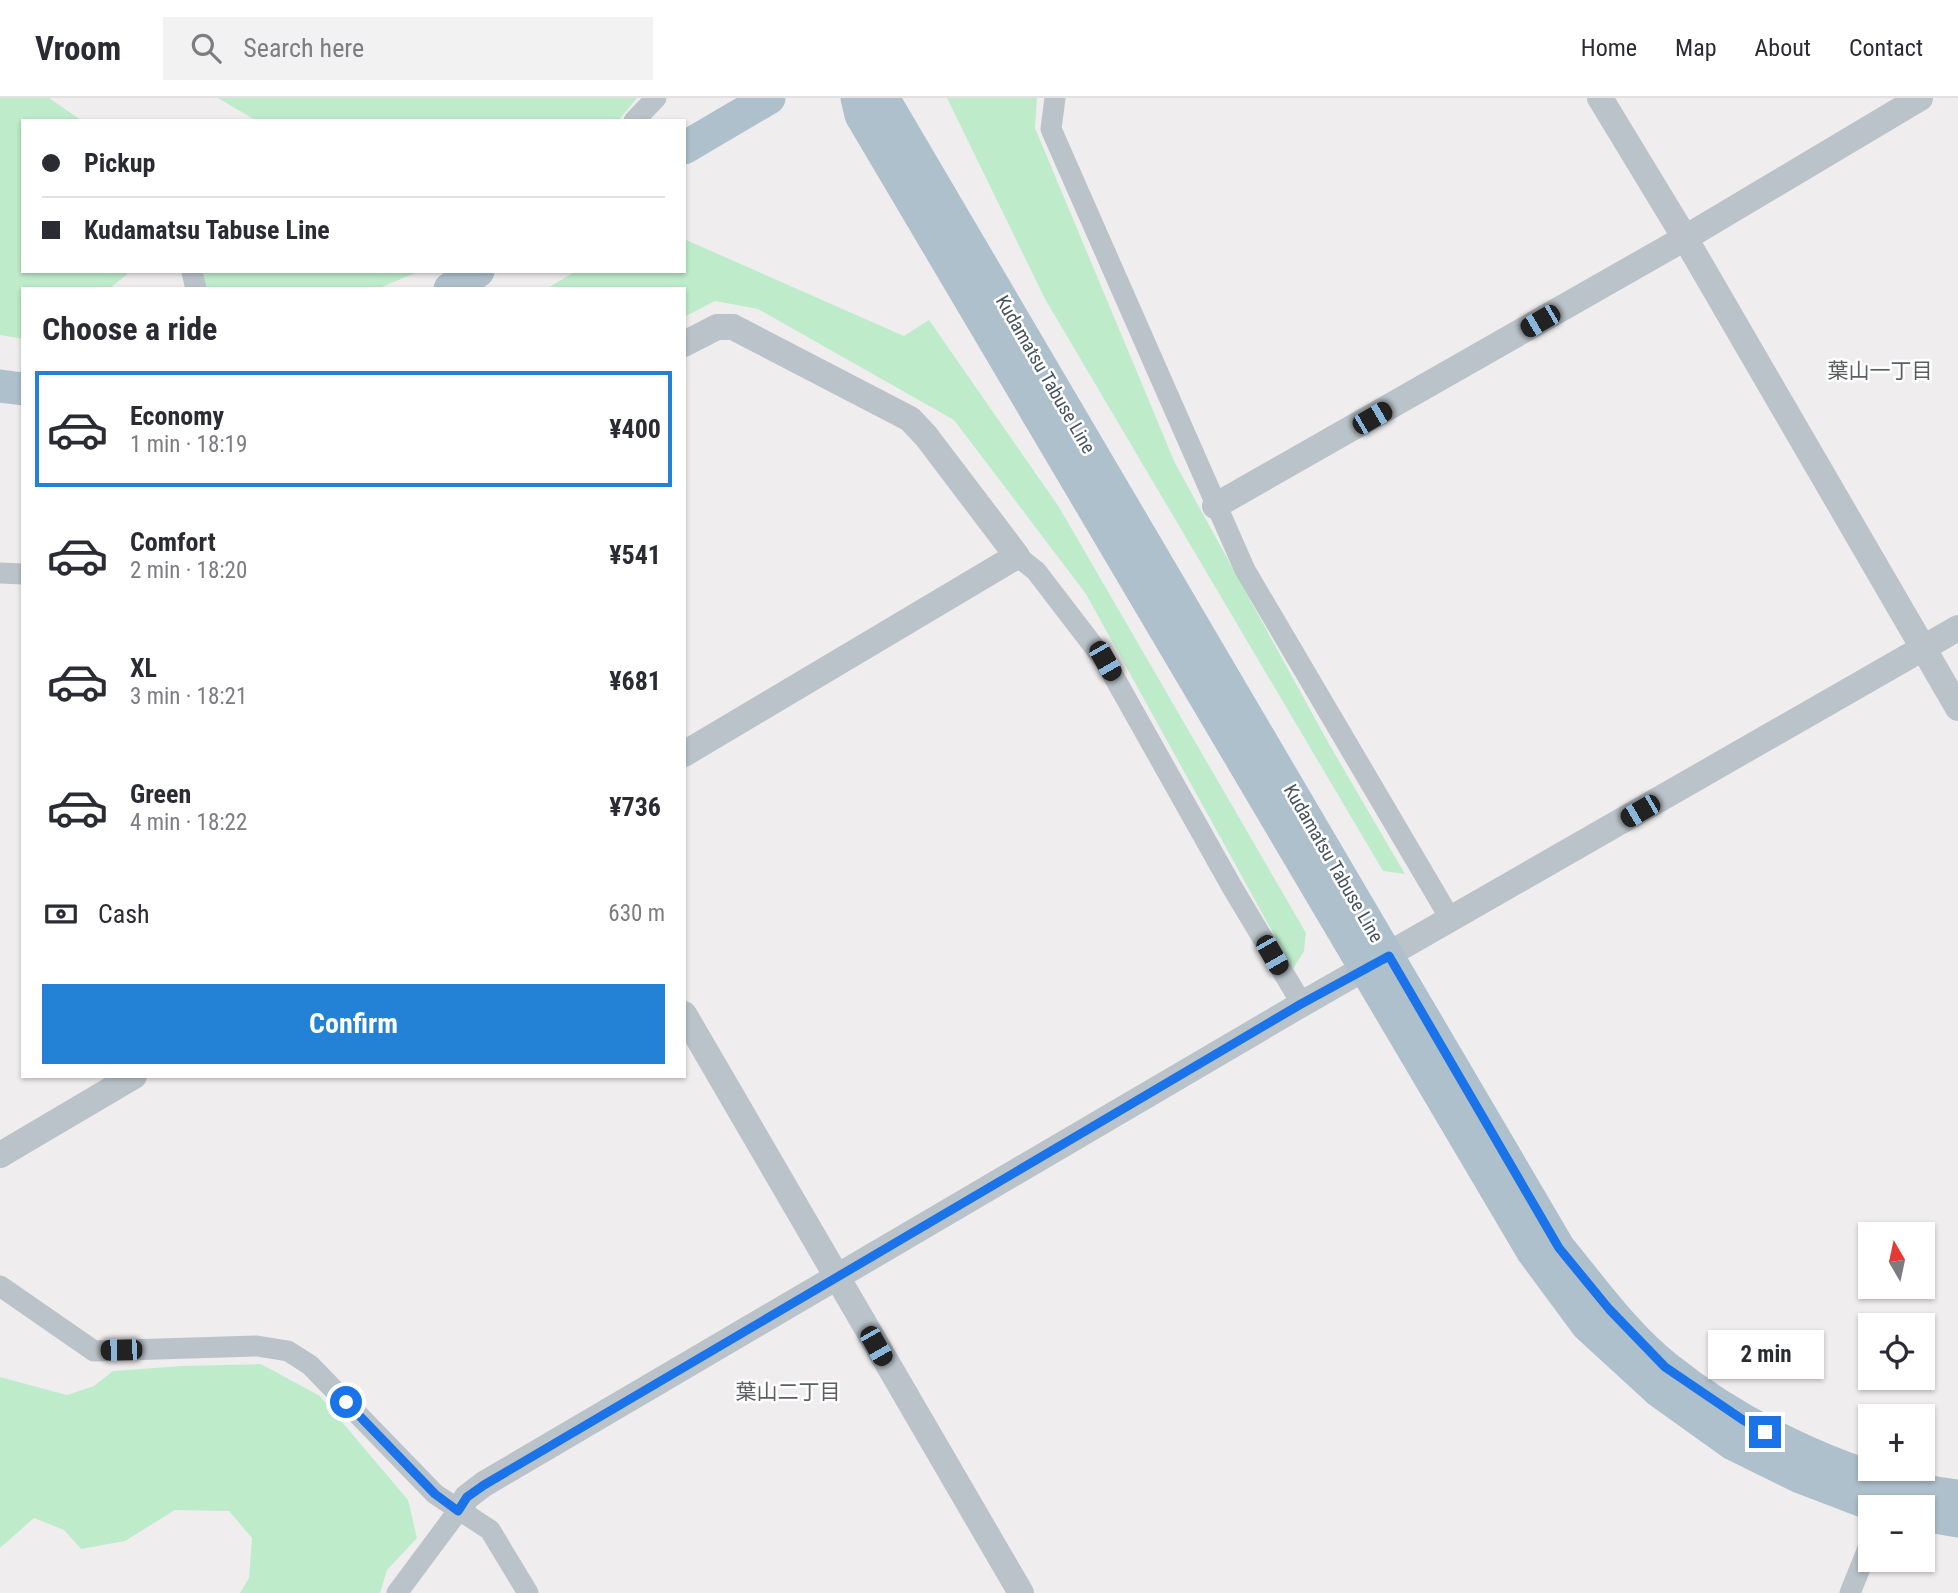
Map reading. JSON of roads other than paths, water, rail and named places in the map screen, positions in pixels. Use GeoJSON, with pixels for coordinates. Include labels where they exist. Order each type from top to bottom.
{"type":"FeatureCollection","features":[{"type":"Feature","properties":{"kind":"main road"},"geometry":{"type":"LineString","coordinates":[[686,147],[769,98]]}},
{"type":"Feature","properties":{"kind":"main road","name":"Kudamatsu Tabuse Line"},"geometry":{"type":"LineString","coordinates":[[857,98],[861,116],[868,128],[1377,962],[1559,1248],[1609,1309],[1665,1367],[1743,1420],[1811,1453],[1885,1481],[1958,1496]]}},
{"type":"Feature","properties":{"kind":"main road","name":"Kudamatsu Tabuse Line"},"geometry":{"type":"LineString","coordinates":[[883,98],[1377,962],[1533,1252],[1587,1325],[1659,1391],[1733,1444],[1798,1476],[1858,1499]]}},
{"type":"Feature","properties":{"kind":"main road"},"geometry":{"type":"LineString","coordinates":[[453,287],[475,273]]}},
{"type":"Feature","properties":{"kind":"main road"},"geometry":{"type":"LineString","coordinates":[[0,386],[21,389]]}},
{"type":"Feature","properties":{"kind":"main road"},"geometry":{"type":"LineString","coordinates":[[1935,1517],[1958,1521]]}},
{"type":"Feature","properties":{"kind":"street"},"geometry":{"type":"LineString","coordinates":[[636,119],[656,98]]}},
{"type":"Feature","properties":{"kind":"street"},"geometry":{"type":"LineString","coordinates":[[1055,98],[1051,129],[1245,570],[1451,920]]}},
{"type":"Feature","properties":{"kind":"street"},"geometry":{"type":"LineString","coordinates":[[1600,98],[1685,237],[1958,708]]}},
{"type":"Feature","properties":{"kind":"street"},"geometry":{"type":"LineString","coordinates":[[1216,506],[1685,237],[1920,98]]}},
{"type":"Feature","properties":{"kind":"street"},"geometry":{"type":"LineString","coordinates":[[686,343],[717,327],[733,327],[911,419],[1017,556],[1036,571],[1105,661],[1301,1004]]}},
{"type":"Feature","properties":{"kind":"street"},"geometry":{"type":"LineString","coordinates":[[686,753],[1017,556]]}},
{"type":"Feature","properties":{"kind":"street"},"geometry":{"type":"LineString","coordinates":[[0,573],[21,574]]}},
{"type":"Feature","properties":{"kind":"street"},"geometry":{"type":"LineString","coordinates":[[397,1593],[467,1497],[484,1485],[1301,1004],[1958,628]]}},
{"type":"Feature","properties":{"kind":"street"},"geometry":{"type":"LineString","coordinates":[[686,1017],[1021,1593]]}},
{"type":"Feature","properties":{"kind":"street"},"geometry":{"type":"LineString","coordinates":[[0,1154],[131,1078]]}},
{"type":"Feature","properties":{"kind":"street"},"geometry":{"type":"LineString","coordinates":[[0,1286],[94,1351],[257,1346],[288,1351],[310,1365],[435,1494],[490,1531],[528,1593]]}},
{"type":"Feature","properties":{"kind":"street"},"geometry":{"type":"LineString","coordinates":[[1850,1593],[1858,1572]]}},
{"type":"Feature","properties":{"kind":"district","name":"葉山一丁目"},"geometry":{"type":"Point","coordinates":[1880,371]}},
{"type":"Feature","properties":{"kind":"district","name":"葉山二丁目"},"geometry":{"type":"Point","coordinates":[788,1392]}}]}
